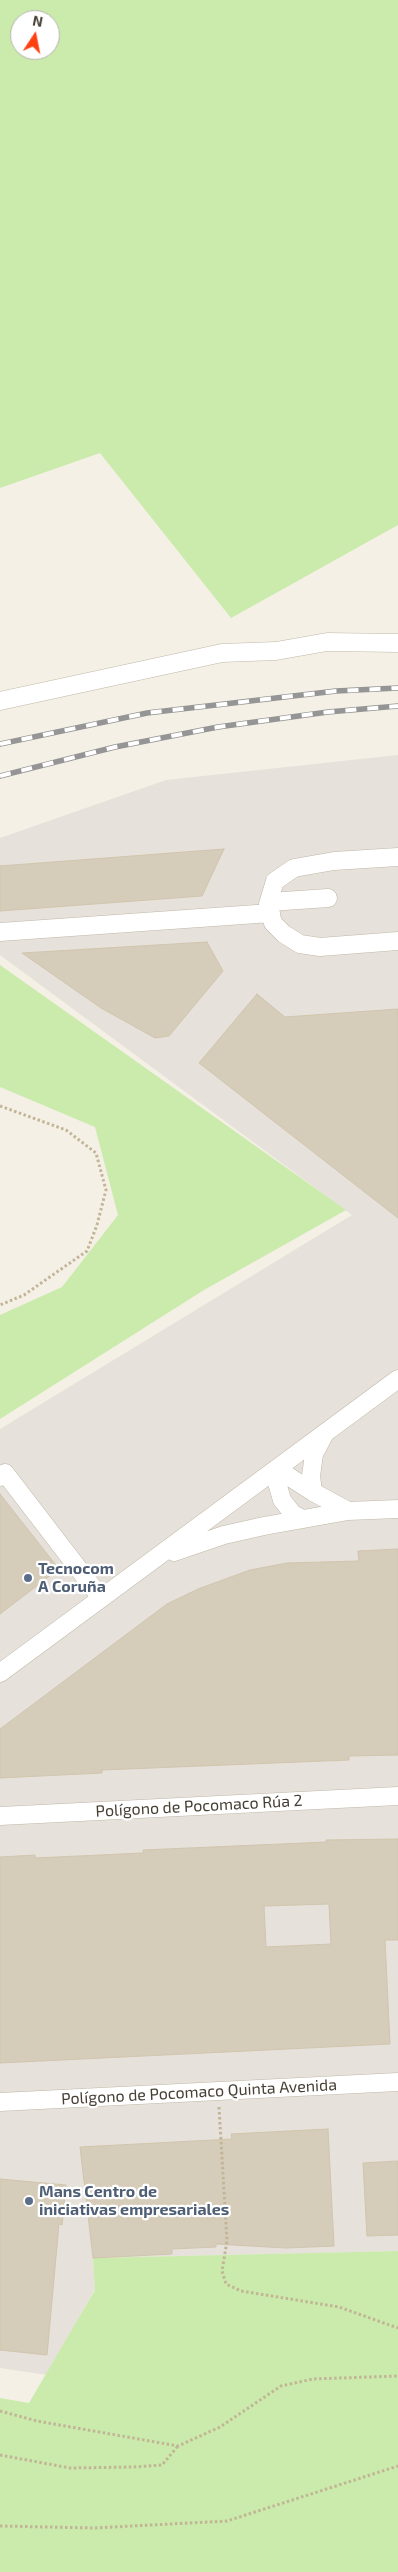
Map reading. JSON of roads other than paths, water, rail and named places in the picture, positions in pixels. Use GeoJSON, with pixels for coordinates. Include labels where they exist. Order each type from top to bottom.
{"type":"FeatureCollection","features":[{"type":"Feature","properties":{"kind":"street"},"geometry":{"type":"LineString","coordinates":[[0,702],[222,653],[276,651],[327,642],[398,643]]}},
{"type":"Feature","properties":{"kind":"street"},"geometry":{"type":"LineString","coordinates":[[398,857],[334,861],[294,868],[275,881],[270,908],[273,923],[284,934],[300,944],[320,946],[398,941]]}},
{"type":"Feature","properties":{"kind":"street"},"geometry":{"type":"LineString","coordinates":[[0,932],[270,908],[328,898]]}},
{"type":"Feature","properties":{"kind":"street"},"geometry":{"type":"LineString","coordinates":[[0,1673],[161,1556],[398,1379]]}},
{"type":"Feature","properties":{"kind":"street"},"geometry":{"type":"LineString","coordinates":[[313,1492],[310,1476],[314,1454],[324,1434]]}},
{"type":"Feature","properties":{"kind":"street"},"geometry":{"type":"LineString","coordinates":[[277,1469],[348,1511]]}},
{"type":"Feature","properties":{"kind":"street"},"geometry":{"type":"LineString","coordinates":[[277,1469],[276,1479],[282,1500],[293,1514],[303,1519]]}},
{"type":"Feature","properties":{"kind":"street"},"geometry":{"type":"LineString","coordinates":[[0,1477],[5,1473],[101,1598]]}},
{"type":"Feature","properties":{"kind":"street"},"geometry":{"type":"LineString","coordinates":[[161,1556],[224,1535],[303,1519],[348,1511],[398,1509]]}},
{"type":"Feature","properties":{"kind":"street","name":"Polígono de Pocomaco Rúa 2"},"geometry":{"type":"LineString","coordinates":[[0,1816],[398,1796]]}},
{"type":"Feature","properties":{"kind":"street","name":"Polígono de Pocomaco Quinta Avenida"},"geometry":{"type":"LineString","coordinates":[[0,2102],[398,2082]]}},
{"type":"Feature","properties":{"kind":"railway"},"geometry":{"type":"LineString","coordinates":[[0,744],[147,713],[336,691],[398,688]]}},
{"type":"Feature","properties":{"kind":"railway"},"geometry":{"type":"LineString","coordinates":[[0,776],[115,747],[218,727],[328,712],[398,706]]}},
{"type":"Feature","properties":{"kind":"place","name":"Tecnocom A Coruña"},"geometry":{"type":"Point","coordinates":[28,1578]}},
{"type":"Feature","properties":{"kind":"place","name":"Mans Centro de iniciativas empresariales"},"geometry":{"type":"Point","coordinates":[29,2201]}}]}
